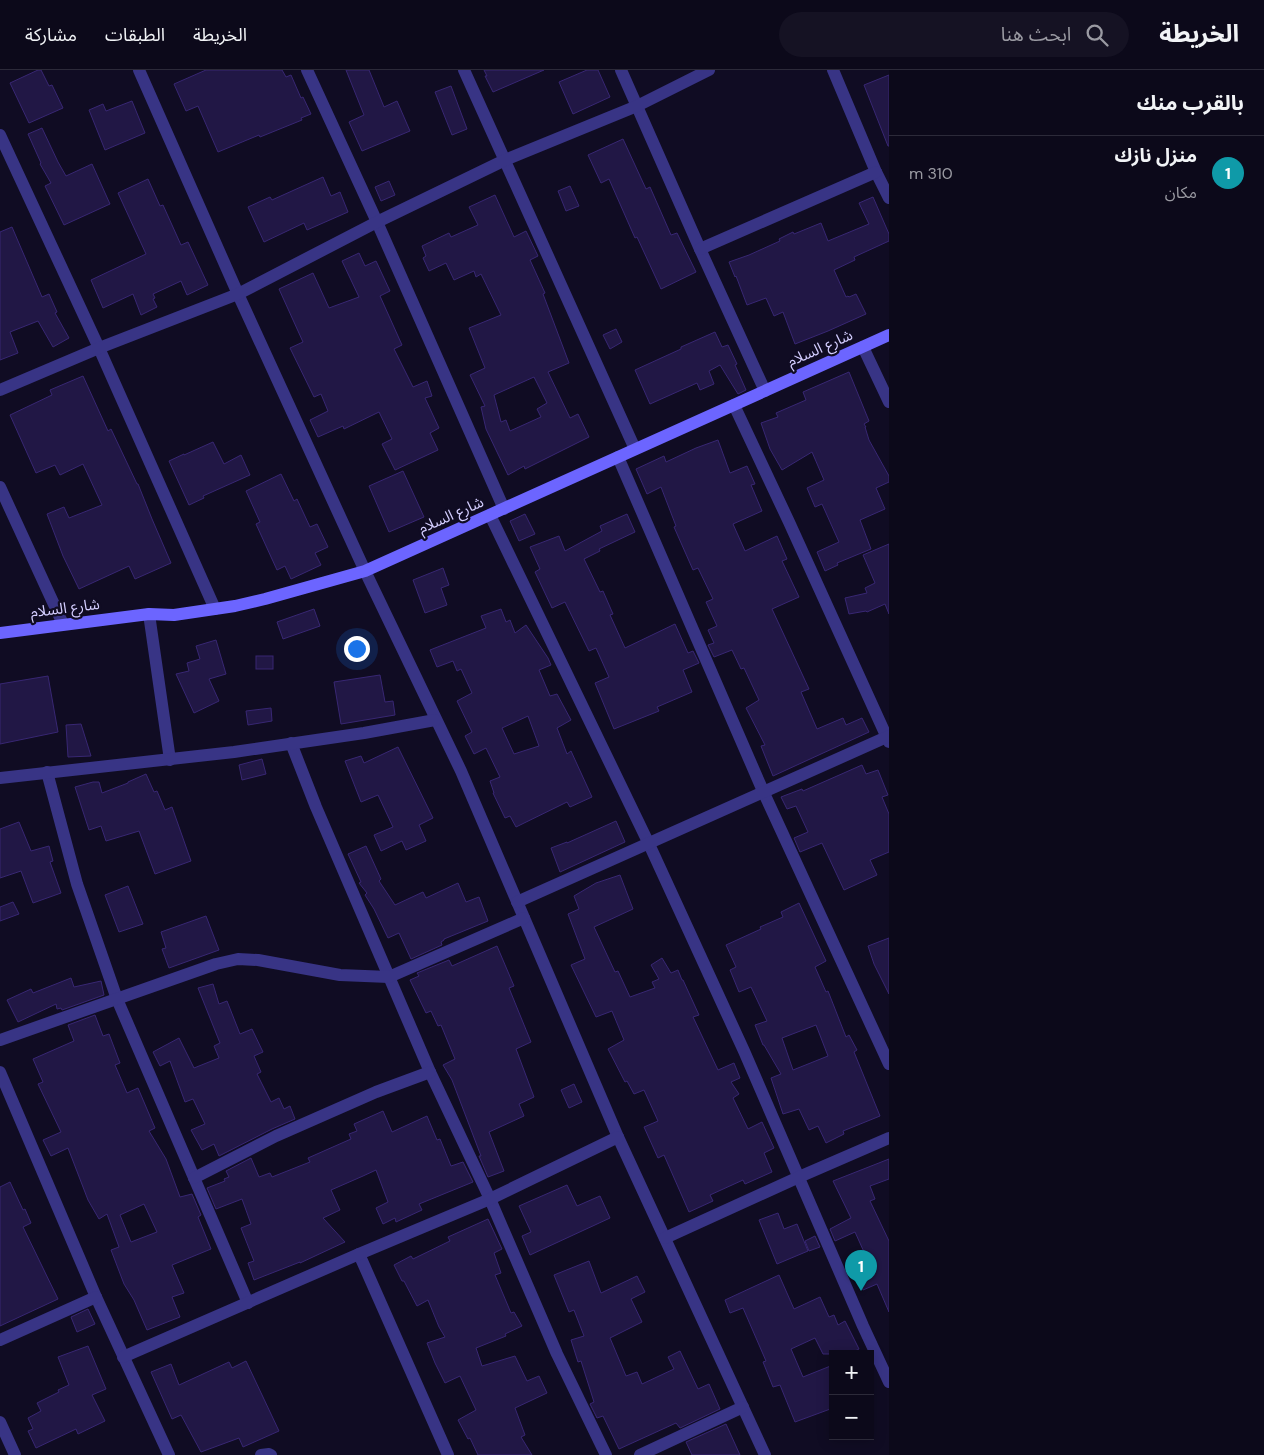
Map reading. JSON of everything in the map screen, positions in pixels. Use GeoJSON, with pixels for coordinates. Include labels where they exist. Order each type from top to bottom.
{"type":"FeatureCollection","features":[{"type":"Feature","properties":{"kind":"street"},"geometry":{"type":"LineString","coordinates":[[139,70],[238,294],[365,571],[461,771],[618,1137],[765,1455]]}},
{"type":"Feature","properties":{"kind":"street"},"geometry":{"type":"LineString","coordinates":[[307,70],[377,222],[504,509]]}},
{"type":"Feature","properties":{"kind":"street"},"geometry":{"type":"LineString","coordinates":[[464,70],[635,450]]}},
{"type":"Feature","properties":{"kind":"street"},"geometry":{"type":"LineString","coordinates":[[621,70],[765,391]]}},
{"type":"Feature","properties":{"kind":"street"},"geometry":{"type":"LineString","coordinates":[[0,390],[99,348],[238,294],[377,222],[505,160],[637,106],[710,70]]}},
{"type":"Feature","properties":{"kind":"street"},"geometry":{"type":"LineString","coordinates":[[833,70],[889,198]]}},
{"type":"Feature","properties":{"kind":"street"},"geometry":{"type":"LineString","coordinates":[[0,135],[99,348],[215,609]]}},
{"type":"Feature","properties":{"kind":"street"},"geometry":{"type":"LineString","coordinates":[[700,249],[876,172]]}},
{"type":"Feature","properties":{"kind":"street","name":"شارع السلام"},"geometry":{"type":"LineString","coordinates":[[0,632],[149,614],[174,615],[215,609],[265,599],[365,571],[889,335]]}},
{"type":"Feature","properties":{"kind":"street"},"geometry":{"type":"LineString","coordinates":[[863,347],[889,402]]}},
{"type":"Feature","properties":{"kind":"street"},"geometry":{"type":"LineString","coordinates":[[517,902],[763,791],[888,738],[734,405]]}},
{"type":"Feature","properties":{"kind":"street"},"geometry":{"type":"LineString","coordinates":[[618,457],[763,791],[889,1064]]}},
{"type":"Feature","properties":{"kind":"street"},"geometry":{"type":"LineString","coordinates":[[0,487],[63,624]]}},
{"type":"Feature","properties":{"kind":"street"},"geometry":{"type":"LineString","coordinates":[[490,515],[649,844],[744,1051],[889,1382]]}},
{"type":"Feature","properties":{"kind":"street"},"geometry":{"type":"LineString","coordinates":[[149,614],[170,760]]}},
{"type":"Feature","properties":{"kind":"street"},"geometry":{"type":"LineString","coordinates":[[0,778],[234,752],[364,733],[435,720]]}},
{"type":"Feature","properties":{"kind":"street"},"geometry":{"type":"LineString","coordinates":[[291,743],[316,807],[430,1072],[606,1455]]}},
{"type":"Feature","properties":{"kind":"street"},"geometry":{"type":"LineString","coordinates":[[47,772],[77,884],[116,999],[248,1303]]}},
{"type":"Feature","properties":{"kind":"street"},"geometry":{"type":"LineString","coordinates":[[0,1040],[216,964],[238,959],[258,960],[340,975],[389,977],[524,918]]}},
{"type":"Feature","properties":{"kind":"street"},"geometry":{"type":"LineString","coordinates":[[0,1072],[96,1297],[169,1455]]}},
{"type":"Feature","properties":{"kind":"street"},"geometry":{"type":"LineString","coordinates":[[194,1178],[276,1136],[376,1092],[430,1072]]}},
{"type":"Feature","properties":{"kind":"street"},"geometry":{"type":"LineString","coordinates":[[123,1357],[490,1199],[618,1137]]}},
{"type":"Feature","properties":{"kind":"street"},"geometry":{"type":"LineString","coordinates":[[665,1238],[889,1138]]}},
{"type":"Feature","properties":{"kind":"street"},"geometry":{"type":"LineString","coordinates":[[359,1254],[448,1455]]}},
{"type":"Feature","properties":{"kind":"street"},"geometry":{"type":"LineString","coordinates":[[0,1340],[96,1297]]}},
{"type":"Feature","properties":{"kind":"street"},"geometry":{"type":"LineString","coordinates":[[640,1455],[742,1407]]}},
{"type":"Feature","properties":{"kind":"street"},"geometry":{"type":"LineString","coordinates":[[0,1422],[15,1455]]}},
{"type":"Feature","properties":{"kind":"street"},"geometry":{"type":"LineString","coordinates":[[260,1455],[271,1455]]}},
{"type":"Feature","properties":{"kind":"building"},"geometry":{"type":"Polygon","coordinates":[[[41,70],[49,86],[52,85],[63,108],[29,123],[10,83],[41,70]]]}},
{"type":"Feature","properties":{"kind":"building"},"geometry":{"type":"Polygon","coordinates":[[[206,70],[282,70],[286,77],[291,75],[301,98],[303,97],[311,114],[301,118],[302,120],[218,152],[198,106],[186,111],[174,84],[206,70]]]}},
{"type":"Feature","properties":{"kind":"building"},"geometry":{"type":"Polygon","coordinates":[[[346,70],[369,70],[384,107],[397,101],[410,131],[362,151],[349,122],[364,115],[346,70]]]}},
{"type":"Feature","properties":{"kind":"building"},"geometry":{"type":"Polygon","coordinates":[[[484,70],[544,70],[493,92],[484,70]]]}},
{"type":"Feature","properties":{"kind":"building"},"geometry":{"type":"Polygon","coordinates":[[[587,70],[598,70],[610,97],[573,114],[559,82],[587,70]]]}},
{"type":"Feature","properties":{"kind":"building"},"geometry":{"type":"Polygon","coordinates":[[[889,75],[889,146],[888,146],[864,85],[889,75]]]}},
{"type":"Feature","properties":{"kind":"building"},"geometry":{"type":"Polygon","coordinates":[[[451,86],[467,129],[452,135],[435,92],[451,86]]]}},
{"type":"Feature","properties":{"kind":"building"},"geometry":{"type":"Polygon","coordinates":[[[132,101],[145,133],[105,150],[89,110],[103,104],[106,111],[132,101]]]}},
{"type":"Feature","properties":{"kind":"building"},"geometry":{"type":"Polygon","coordinates":[[[42,128],[66,176],[92,164],[110,204],[64,225],[45,186],[51,183],[40,164],[28,134],[42,128]]]}},
{"type":"Feature","properties":{"kind":"building"},"geometry":{"type":"Polygon","coordinates":[[[623,139],[646,189],[650,187],[671,235],[677,233],[696,272],[661,289],[637,237],[635,238],[609,179],[601,183],[588,155],[623,139]]]}},
{"type":"Feature","properties":{"kind":"building"},"geometry":{"type":"Polygon","coordinates":[[[323,177],[331,196],[340,192],[348,212],[307,230],[304,223],[264,242],[248,207],[270,197],[272,200],[323,177]]]}},
{"type":"Feature","properties":{"kind":"building"},"geometry":{"type":"Polygon","coordinates":[[[148,179],[160,206],[163,205],[181,245],[188,242],[208,285],[187,295],[181,281],[153,294],[157,307],[141,315],[133,294],[103,308],[91,280],[146,254],[118,193],[148,179]]]}},
{"type":"Feature","properties":{"kind":"building"},"geometry":{"type":"Polygon","coordinates":[[[389,181],[395,195],[381,201],[375,187],[389,181]]]}},
{"type":"Feature","properties":{"kind":"building"},"geometry":{"type":"Polygon","coordinates":[[[570,186],[579,206],[566,211],[558,191],[570,186]]]}},
{"type":"Feature","properties":{"kind":"building"},"geometry":{"type":"Polygon","coordinates":[[[495,195],[514,237],[526,231],[538,256],[530,260],[545,293],[543,294],[569,363],[548,372],[570,418],[578,414],[589,437],[525,469],[524,466],[508,475],[486,429],[481,407],[485,406],[470,375],[485,368],[469,328],[501,315],[481,274],[476,277],[474,271],[454,280],[446,263],[429,271],[423,258],[426,256],[422,246],[449,233],[451,237],[478,225],[469,207],[495,195]],[[534,377],[494,395],[501,422],[506,420],[510,431],[541,417],[537,409],[547,403],[534,377]]]}},
{"type":"Feature","properties":{"kind":"building"},"geometry":{"type":"Polygon","coordinates":[[[873,197],[889,234],[889,241],[854,257],[855,260],[834,270],[846,297],[856,294],[866,314],[795,344],[783,312],[774,316],[766,298],[747,305],[729,262],[780,241],[779,239],[793,232],[794,234],[821,223],[828,241],[869,224],[859,203],[873,197]]]}},
{"type":"Feature","properties":{"kind":"building"},"geometry":{"type":"Polygon","coordinates":[[[12,227],[42,297],[49,294],[57,312],[55,313],[69,338],[53,347],[38,321],[10,332],[18,353],[0,360],[0,232],[12,227]]]}},
{"type":"Feature","properties":{"kind":"building"},"geometry":{"type":"Polygon","coordinates":[[[359,253],[365,266],[376,261],[390,291],[380,296],[402,345],[394,349],[413,387],[427,381],[432,396],[425,398],[439,428],[430,433],[438,450],[395,470],[382,444],[392,439],[379,412],[344,429],[343,426],[318,437],[310,420],[328,411],[321,394],[314,397],[290,348],[303,342],[279,289],[313,273],[329,308],[359,297],[342,261],[359,253]]]}},
{"type":"Feature","properties":{"kind":"building"},"geometry":{"type":"Polygon","coordinates":[[[616,329],[622,342],[610,349],[603,335],[616,329]]]}},
{"type":"Feature","properties":{"kind":"building"},"geometry":{"type":"Polygon","coordinates":[[[715,332],[722,347],[728,345],[746,390],[738,394],[720,365],[709,371],[714,384],[700,390],[697,383],[650,404],[635,370],[715,332]]]}},
{"type":"Feature","properties":{"kind":"building"},"geometry":{"type":"Polygon","coordinates":[[[849,372],[869,421],[864,424],[869,440],[889,476],[889,482],[876,488],[885,509],[860,520],[871,549],[837,563],[838,565],[825,571],[817,552],[839,542],[822,504],[815,507],[807,488],[824,480],[812,452],[782,470],[770,449],[761,423],[778,417],[776,413],[806,400],[803,392],[849,372]]]}},
{"type":"Feature","properties":{"kind":"building"},"geometry":{"type":"Polygon","coordinates":[[[83,376],[108,431],[111,429],[138,484],[171,563],[135,579],[129,566],[79,589],[63,556],[47,514],[64,507],[69,518],[102,505],[83,464],[60,475],[55,465],[36,473],[10,415],[52,395],[50,390],[83,376]]]}},
{"type":"Feature","properties":{"kind":"building"},"geometry":{"type":"Polygon","coordinates":[[[718,440],[730,473],[747,466],[755,484],[751,485],[762,511],[733,524],[745,551],[777,536],[787,559],[782,561],[799,597],[772,609],[809,689],[801,692],[817,729],[843,718],[846,725],[862,718],[869,732],[773,776],[761,746],[765,745],[746,708],[759,700],[744,668],[741,669],[732,650],[714,657],[708,645],[714,643],[708,630],[717,626],[706,602],[713,599],[698,568],[693,570],[674,527],[676,526],[661,487],[647,494],[636,469],[664,456],[666,462],[718,440]]]}},
{"type":"Feature","properties":{"kind":"building"},"geometry":{"type":"Polygon","coordinates":[[[213,442],[224,464],[241,455],[250,475],[203,496],[204,498],[189,505],[169,461],[213,442]]]}},
{"type":"Feature","properties":{"kind":"building"},"geometry":{"type":"Polygon","coordinates":[[[403,471],[424,517],[389,532],[369,486],[403,471]]]}},
{"type":"Feature","properties":{"kind":"building"},"geometry":{"type":"Polygon","coordinates":[[[281,474],[294,501],[297,499],[310,527],[317,524],[328,547],[315,553],[321,565],[291,579],[285,566],[277,570],[256,524],[260,522],[246,491],[281,474]]]}},
{"type":"Feature","properties":{"kind":"building"},"geometry":{"type":"Polygon","coordinates":[[[525,514],[535,534],[519,541],[510,521],[525,514]]]}},
{"type":"Feature","properties":{"kind":"building"},"geometry":{"type":"Polygon","coordinates":[[[627,514],[635,532],[599,549],[600,551],[584,559],[600,592],[603,591],[613,614],[610,615],[625,648],[675,624],[688,653],[693,651],[699,663],[683,670],[692,692],[657,707],[659,711],[614,729],[595,683],[609,677],[596,648],[589,651],[565,602],[552,608],[535,572],[540,569],[530,547],[559,536],[565,551],[602,531],[600,526],[627,514]]]}},
{"type":"Feature","properties":{"kind":"building"},"geometry":{"type":"Polygon","coordinates":[[[889,544],[889,614],[885,604],[867,612],[849,614],[845,598],[867,593],[865,588],[875,583],[863,555],[889,544]]]}},
{"type":"Feature","properties":{"kind":"building"},"geometry":{"type":"Polygon","coordinates":[[[443,568],[449,585],[441,588],[447,605],[425,613],[413,580],[443,568]]]}},
{"type":"Feature","properties":{"kind":"building"},"geometry":{"type":"Polygon","coordinates":[[[314,609],[320,626],[283,639],[277,622],[314,609]]]}},
{"type":"Feature","properties":{"kind":"building"},"geometry":{"type":"Polygon","coordinates":[[[501,609],[506,622],[510,620],[515,633],[526,625],[548,658],[551,665],[539,670],[550,696],[557,694],[571,720],[557,728],[567,754],[571,751],[592,797],[570,807],[567,802],[516,827],[510,816],[505,818],[493,793],[490,781],[500,777],[486,748],[474,754],[465,736],[472,732],[457,701],[472,693],[461,669],[457,671],[453,661],[437,667],[430,650],[486,628],[481,616],[501,609]],[[528,716],[502,728],[514,754],[539,746],[528,716]]]}},
{"type":"Feature","properties":{"kind":"building"},"geometry":{"type":"Polygon","coordinates":[[[216,640],[226,674],[209,679],[219,701],[194,713],[176,674],[189,671],[187,663],[200,659],[196,646],[216,640]]]}},
{"type":"Feature","properties":{"kind":"building"},"geometry":{"type":"Polygon","coordinates":[[[256,656],[273,656],[273,669],[256,669],[256,656]]]}},
{"type":"Feature","properties":{"kind":"building"},"geometry":{"type":"Polygon","coordinates":[[[380,675],[385,702],[393,701],[395,715],[341,724],[334,682],[380,675]]]}},
{"type":"Feature","properties":{"kind":"building"},"geometry":{"type":"Polygon","coordinates":[[[48,676],[58,732],[0,744],[0,684],[48,676]]]}},
{"type":"Feature","properties":{"kind":"building"},"geometry":{"type":"Polygon","coordinates":[[[271,708],[272,721],[248,725],[246,711],[271,708]]]}},
{"type":"Feature","properties":{"kind":"building"},"geometry":{"type":"Polygon","coordinates":[[[81,724],[91,756],[68,757],[66,725],[81,724]]]}},
{"type":"Feature","properties":{"kind":"building"},"geometry":{"type":"Polygon","coordinates":[[[398,747],[433,818],[419,825],[426,841],[406,850],[402,841],[381,851],[374,835],[393,827],[378,795],[361,802],[345,761],[361,756],[364,763],[398,747]]]}},
{"type":"Feature","properties":{"kind":"building"},"geometry":{"type":"Polygon","coordinates":[[[262,759],[266,774],[242,780],[239,765],[262,759]]]}},
{"type":"Feature","properties":{"kind":"building"},"geometry":{"type":"Polygon","coordinates":[[[862,765],[866,774],[878,770],[888,795],[882,797],[889,814],[889,852],[870,860],[877,875],[844,890],[822,843],[800,852],[794,838],[808,832],[796,806],[787,809],[781,797],[802,789],[803,791],[862,765]]]}},
{"type":"Feature","properties":{"kind":"building"},"geometry":{"type":"Polygon","coordinates":[[[146,774],[154,792],[157,791],[165,810],[172,807],[191,861],[155,874],[139,831],[106,841],[101,826],[89,830],[75,787],[99,782],[102,793],[146,774]]]}},
{"type":"Feature","properties":{"kind":"building"},"geometry":{"type":"Polygon","coordinates":[[[616,821],[625,842],[560,872],[551,848],[567,843],[616,821]]]}},
{"type":"Feature","properties":{"kind":"building"},"geometry":{"type":"Polygon","coordinates":[[[19,822],[31,851],[49,846],[53,861],[50,862],[61,893],[33,903],[21,871],[0,878],[0,829],[19,822]]]}},
{"type":"Feature","properties":{"kind":"building"},"geometry":{"type":"Polygon","coordinates":[[[366,846],[381,879],[379,881],[395,905],[423,892],[426,898],[458,883],[466,902],[479,897],[488,921],[444,939],[441,942],[442,945],[411,959],[399,933],[388,938],[365,895],[367,893],[359,883],[361,882],[348,854],[366,846]]]}},
{"type":"Feature","properties":{"kind":"building"},"geometry":{"type":"Polygon","coordinates":[[[620,875],[633,909],[594,927],[615,972],[618,971],[630,997],[655,988],[652,982],[659,979],[651,965],[662,958],[671,973],[678,970],[699,1015],[693,1017],[718,1070],[734,1063],[740,1078],[731,1082],[739,1094],[733,1098],[748,1129],[762,1122],[774,1148],[764,1153],[772,1172],[745,1184],[743,1180],[710,1195],[713,1201],[689,1212],[664,1155],[658,1158],[644,1127],[658,1121],[644,1090],[634,1094],[627,1081],[625,1082],[608,1049],[624,1040],[612,1011],[596,1017],[571,965],[585,959],[568,914],[579,909],[574,896],[596,883],[620,875]]]}},
{"type":"Feature","properties":{"kind":"building"},"geometry":{"type":"Polygon","coordinates":[[[128,886],[143,924],[119,932],[105,895],[128,886]]]}},
{"type":"Feature","properties":{"kind":"building"},"geometry":{"type":"Polygon","coordinates":[[[13,902],[19,914],[0,921],[0,907],[13,902]]]}},
{"type":"Feature","properties":{"kind":"building"},"geometry":{"type":"Polygon","coordinates":[[[799,903],[826,961],[815,967],[826,992],[828,991],[846,1037],[849,1035],[857,1050],[854,1052],[880,1116],[843,1131],[844,1134],[826,1143],[818,1126],[809,1130],[799,1109],[783,1114],[771,1078],[781,1074],[763,1045],[755,1025],[767,1021],[751,987],[739,992],[730,970],[736,967],[726,945],[783,917],[781,912],[799,903]],[[816,1025],[782,1038],[793,1070],[828,1056],[816,1025]]]}},
{"type":"Feature","properties":{"kind":"building"},"geometry":{"type":"Polygon","coordinates":[[[206,916],[219,950],[169,968],[162,949],[166,948],[161,932],[206,916]]]}},
{"type":"Feature","properties":{"kind":"building"},"geometry":{"type":"Polygon","coordinates":[[[889,938],[889,994],[874,964],[868,946],[889,938]]]}},
{"type":"Feature","properties":{"kind":"building"},"geometry":{"type":"Polygon","coordinates":[[[497,946],[514,986],[509,988],[531,1042],[516,1049],[534,1097],[519,1104],[524,1116],[489,1132],[504,1171],[488,1177],[452,1080],[443,1065],[455,1059],[441,1025],[438,1026],[431,1011],[426,1013],[410,980],[419,976],[417,973],[449,960],[452,966],[497,946]]]}},
{"type":"Feature","properties":{"kind":"building"},"geometry":{"type":"Polygon","coordinates":[[[71,978],[74,987],[101,981],[104,995],[62,1010],[61,1008],[57,1009],[56,1004],[18,1022],[7,1000],[31,989],[33,993],[71,978]]]}},
{"type":"Feature","properties":{"kind":"building"},"geometry":{"type":"Polygon","coordinates":[[[213,984],[219,1004],[227,1001],[240,1034],[252,1029],[263,1052],[254,1056],[261,1072],[257,1074],[271,1102],[279,1098],[284,1109],[290,1106],[295,1119],[219,1156],[214,1144],[202,1150],[191,1130],[205,1124],[193,1099],[185,1102],[170,1061],[160,1066],[153,1052],[179,1038],[194,1068],[219,1058],[214,1046],[220,1043],[198,988],[213,984]]]}},
{"type":"Feature","properties":{"kind":"building"},"geometry":{"type":"Polygon","coordinates":[[[95,1015],[103,1036],[109,1034],[120,1063],[115,1065],[127,1093],[138,1088],[155,1128],[149,1131],[166,1159],[180,1197],[192,1194],[201,1215],[198,1217],[211,1249],[172,1265],[184,1293],[172,1297],[180,1317],[147,1330],[134,1300],[124,1284],[111,1250],[119,1247],[107,1214],[99,1219],[88,1200],[68,1148],[51,1156],[43,1140],[61,1132],[38,1084],[43,1082],[33,1059],[74,1041],[68,1025],[95,1015]],[[144,1204],[120,1215],[131,1242],[157,1232],[144,1204]]]}},
{"type":"Feature","properties":{"kind":"building"},"geometry":{"type":"Polygon","coordinates":[[[574,1084],[582,1102],[569,1108],[561,1090],[574,1084]]]}},
{"type":"Feature","properties":{"kind":"building"},"geometry":{"type":"Polygon","coordinates":[[[383,1111],[392,1132],[427,1116],[437,1140],[440,1139],[451,1166],[463,1162],[473,1182],[419,1204],[422,1210],[396,1222],[395,1218],[383,1224],[376,1208],[388,1202],[376,1170],[331,1190],[340,1210],[323,1218],[345,1242],[300,1263],[254,1280],[248,1263],[254,1261],[241,1228],[251,1224],[242,1199],[216,1209],[207,1188],[225,1181],[224,1179],[229,1177],[226,1171],[251,1158],[259,1177],[270,1173],[272,1177],[310,1162],[308,1158],[351,1139],[349,1134],[357,1131],[354,1124],[383,1111]]]}},
{"type":"Feature","properties":{"kind":"building"},"geometry":{"type":"Polygon","coordinates":[[[889,1159],[889,1179],[870,1186],[875,1199],[870,1201],[889,1241],[889,1312],[877,1284],[863,1290],[853,1270],[869,1263],[855,1232],[835,1241],[830,1229],[851,1218],[833,1181],[889,1159]]]}},
{"type":"Feature","properties":{"kind":"building"},"geometry":{"type":"Polygon","coordinates":[[[10,1182],[31,1223],[23,1227],[58,1299],[0,1326],[0,1187],[10,1182]]]}},
{"type":"Feature","properties":{"kind":"building"},"geometry":{"type":"Polygon","coordinates":[[[567,1185],[577,1206],[600,1196],[610,1218],[530,1255],[522,1236],[531,1232],[519,1206],[567,1185]]]}},
{"type":"Feature","properties":{"kind":"building"},"geometry":{"type":"Polygon","coordinates":[[[778,1213],[784,1229],[797,1224],[808,1251],[777,1264],[759,1220],[778,1213]]]}},
{"type":"Feature","properties":{"kind":"building"},"geometry":{"type":"Polygon","coordinates":[[[488,1219],[502,1249],[494,1253],[501,1273],[495,1275],[511,1313],[514,1312],[522,1326],[505,1334],[506,1336],[476,1348],[482,1366],[515,1356],[527,1381],[539,1376],[547,1393],[515,1408],[525,1435],[521,1437],[532,1455],[478,1455],[458,1420],[476,1410],[460,1376],[445,1383],[427,1343],[445,1337],[428,1300],[417,1306],[394,1265],[411,1256],[413,1259],[450,1241],[448,1237],[488,1219]]]}},
{"type":"Feature","properties":{"kind":"building"},"geometry":{"type":"Polygon","coordinates":[[[815,1236],[820,1247],[809,1251],[805,1241],[815,1236]]]}},
{"type":"Feature","properties":{"kind":"building"},"geometry":{"type":"Polygon","coordinates":[[[589,1261],[601,1293],[637,1276],[645,1292],[631,1299],[642,1322],[610,1338],[626,1376],[637,1372],[642,1384],[674,1369],[668,1357],[680,1351],[698,1389],[709,1384],[720,1409],[680,1428],[676,1423],[619,1449],[603,1416],[597,1418],[590,1404],[594,1402],[581,1361],[578,1362],[571,1340],[584,1336],[574,1310],[569,1312],[554,1275],[589,1261]]]}},
{"type":"Feature","properties":{"kind":"building"},"geometry":{"type":"Polygon","coordinates":[[[779,1275],[794,1309],[820,1297],[829,1317],[834,1315],[838,1325],[845,1321],[859,1349],[829,1350],[829,1354],[823,1354],[815,1338],[791,1349],[803,1377],[829,1367],[829,1409],[795,1422],[780,1385],[773,1387],[763,1362],[766,1361],[743,1308],[730,1313],[725,1300],[779,1275]]]}},
{"type":"Feature","properties":{"kind":"building"},"geometry":{"type":"Polygon","coordinates":[[[88,1309],[95,1324],[77,1332],[71,1317],[88,1309]]]}},
{"type":"Feature","properties":{"kind":"building"},"geometry":{"type":"Polygon","coordinates":[[[88,1346],[106,1389],[92,1395],[105,1421],[78,1434],[76,1429],[36,1448],[28,1431],[33,1429],[28,1418],[41,1411],[37,1403],[69,1385],[58,1357],[88,1346]]]}},
{"type":"Feature","properties":{"kind":"building"},"geometry":{"type":"Polygon","coordinates":[[[246,1361],[279,1431],[243,1447],[239,1438],[201,1452],[181,1415],[172,1419],[151,1372],[171,1364],[179,1385],[229,1362],[232,1368],[246,1361]]]}},
{"type":"Feature","properties":{"kind":"building"},"geometry":{"type":"Polygon","coordinates":[[[726,1424],[740,1455],[692,1455],[686,1442],[726,1424]]]}},
{"type":"Feature","properties":{"kind":"place","name":"منزل نازك"},"geometry":{"type":"Point","coordinates":[861,1291]}}]}
